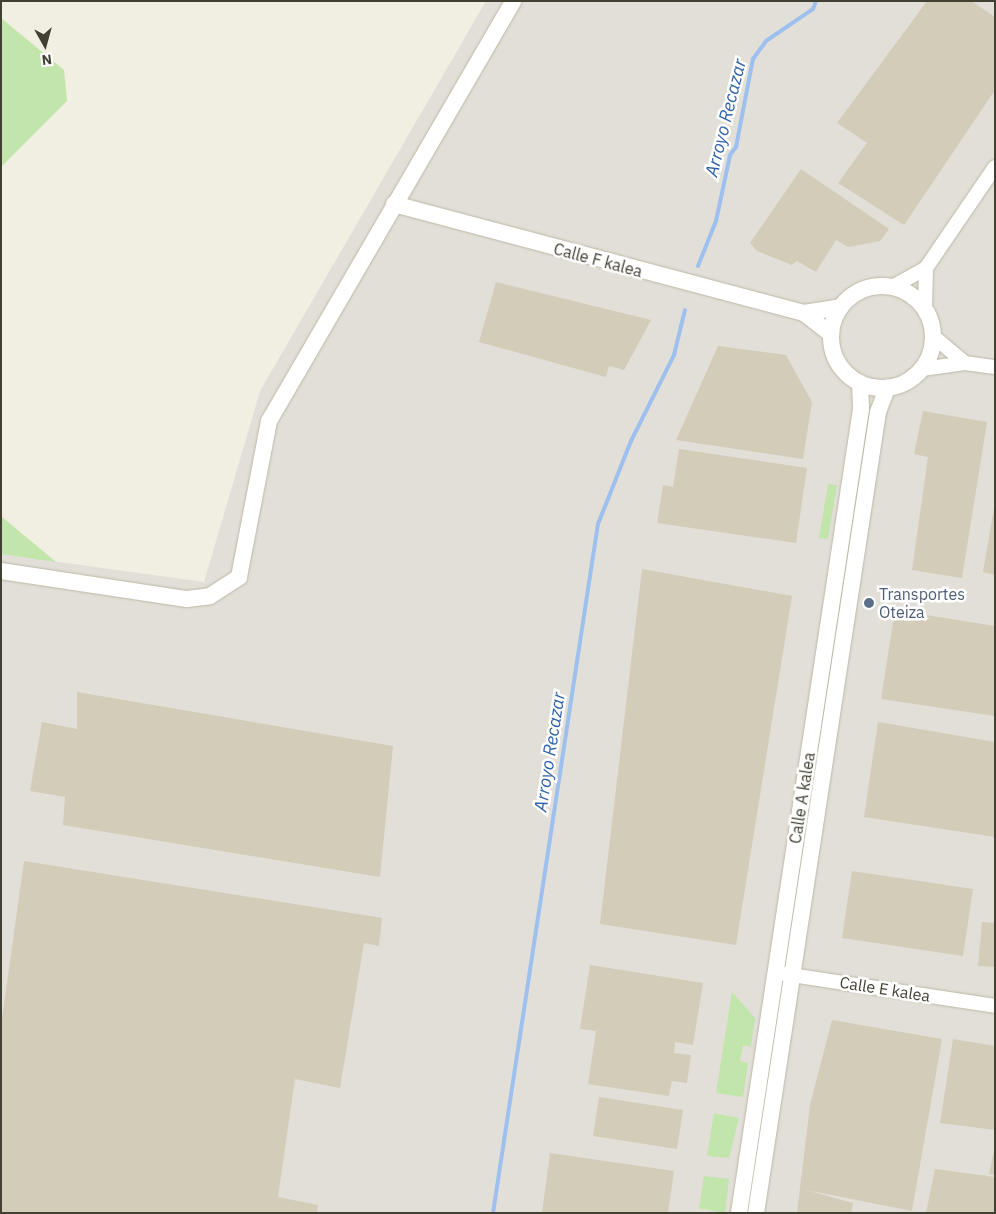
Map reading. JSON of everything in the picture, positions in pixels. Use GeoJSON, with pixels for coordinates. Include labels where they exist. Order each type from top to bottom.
{"type":"FeatureCollection","features":[{"type":"Feature","properties":{"kind":"street"},"geometry":{"type":"LineString","coordinates":[[1,571],[187,599],[210,596],[239,577],[270,421],[513,1]]}},
{"type":"Feature","properties":{"kind":"street"},"geometry":{"type":"LineString","coordinates":[[892,287],[926,268],[995,167]]}},
{"type":"Feature","properties":{"kind":"street","name":"Calle F kalea"},"geometry":{"type":"LineString","coordinates":[[394,204],[804,313],[831,334]]}},
{"type":"Feature","properties":{"kind":"street"},"geometry":{"type":"LineString","coordinates":[[926,268],[925,309],[933,336],[965,363]]}},
{"type":"Feature","properties":{"kind":"street"},"geometry":{"type":"LineString","coordinates":[[925,309],[904,291],[892,287],[869,288],[841,307],[831,334],[838,362],[860,383],[887,388],[912,378],[922,369],[933,336]]}},
{"type":"Feature","properties":{"kind":"street","name":"Calle F kalea"},"geometry":{"type":"LineString","coordinates":[[804,313],[841,307]]}},
{"type":"Feature","properties":{"kind":"street"},"geometry":{"type":"LineString","coordinates":[[922,369],[965,363],[995,367]]}},
{"type":"Feature","properties":{"kind":"street","name":"Calle A kalea"},"geometry":{"type":"LineString","coordinates":[[739,1213],[861,409],[860,383]]}},
{"type":"Feature","properties":{"kind":"street","name":"Calle A kalea"},"geometry":{"type":"LineString","coordinates":[[756,1213],[878,412],[887,388]]}},
{"type":"Feature","properties":{"kind":"street","name":"Calle E kalea"},"geometry":{"type":"LineString","coordinates":[[776,973],[995,1006]]}},
{"type":"Feature","properties":{"kind":"shaded area"},"geometry":{"type":"Polygon","coordinates":[[[486,1],[995,1],[995,1213],[1,1213],[1,554],[204,582],[260,391],[486,1]]]}},
{"type":"Feature","properties":{"kind":"green space"},"geometry":{"type":"Polygon","coordinates":[[[1,18],[64,70],[67,101],[1,167],[1,18]]]}},
{"type":"Feature","properties":{"kind":"green space"},"geometry":{"type":"Polygon","coordinates":[[[828,484],[837,485],[828,539],[819,538],[828,484]]]}},
{"type":"Feature","properties":{"kind":"green space"},"geometry":{"type":"Polygon","coordinates":[[[1,516],[56,562],[1,554],[1,516]]]}},
{"type":"Feature","properties":{"kind":"green space"},"geometry":{"type":"Polygon","coordinates":[[[732,992],[755,1018],[751,1047],[743,1045],[740,1061],[748,1063],[743,1097],[716,1093],[732,992]]]}},
{"type":"Feature","properties":{"kind":"green space"},"geometry":{"type":"Polygon","coordinates":[[[714,1113],[739,1118],[729,1158],[707,1156],[714,1113]]]}},
{"type":"Feature","properties":{"kind":"green space"},"geometry":{"type":"Polygon","coordinates":[[[704,1176],[729,1179],[725,1213],[699,1208],[704,1176]]]}},
{"type":"Feature","properties":{"kind":"building"},"geometry":{"type":"Polygon","coordinates":[[[927,1],[971,1],[995,17],[995,90],[904,225],[838,183],[867,143],[837,123],[927,1]]]}},
{"type":"Feature","properties":{"kind":"building"},"geometry":{"type":"Polygon","coordinates":[[[801,169],[889,229],[880,241],[848,247],[836,240],[816,272],[797,261],[792,265],[757,251],[750,243],[801,169]]]}},
{"type":"Feature","properties":{"kind":"building"},"geometry":{"type":"Polygon","coordinates":[[[496,282],[651,320],[624,370],[609,366],[606,377],[479,342],[496,282]]]}},
{"type":"Feature","properties":{"kind":"building"},"geometry":{"type":"Polygon","coordinates":[[[718,346],[786,355],[812,402],[803,459],[676,440],[718,346]]]}},
{"type":"Feature","properties":{"kind":"building"},"geometry":{"type":"Polygon","coordinates":[[[923,411],[987,422],[962,578],[912,570],[928,457],[914,454],[923,411]]]}},
{"type":"Feature","properties":{"kind":"building"},"geometry":{"type":"Polygon","coordinates":[[[679,449],[807,468],[796,543],[657,523],[663,485],[673,487],[679,449]]]}},
{"type":"Feature","properties":{"kind":"building"},"geometry":{"type":"Polygon","coordinates":[[[995,502],[995,575],[983,572],[995,502]]]}},
{"type":"Feature","properties":{"kind":"building"},"geometry":{"type":"Polygon","coordinates":[[[642,569],[792,596],[736,945],[600,924],[642,569]]]}},
{"type":"Feature","properties":{"kind":"building"},"geometry":{"type":"Polygon","coordinates":[[[895,610],[995,626],[995,716],[881,699],[895,610]]]}},
{"type":"Feature","properties":{"kind":"building"},"geometry":{"type":"Polygon","coordinates":[[[77,692],[393,746],[380,877],[63,825],[65,797],[30,791],[42,722],[77,729],[77,692]]]}},
{"type":"Feature","properties":{"kind":"building"},"geometry":{"type":"Polygon","coordinates":[[[878,722],[995,742],[995,837],[864,817],[878,722]]]}},
{"type":"Feature","properties":{"kind":"building"},"geometry":{"type":"Polygon","coordinates":[[[24,861],[382,918],[379,946],[364,943],[340,1088],[295,1079],[278,1197],[318,1205],[317,1213],[1,1213],[1,1026],[24,861]]]}},
{"type":"Feature","properties":{"kind":"building"},"geometry":{"type":"Polygon","coordinates":[[[852,871],[973,889],[963,956],[842,938],[852,871]]]}},
{"type":"Feature","properties":{"kind":"building"},"geometry":{"type":"Polygon","coordinates":[[[982,922],[995,923],[995,967],[978,966],[982,922]]]}},
{"type":"Feature","properties":{"kind":"building"},"geometry":{"type":"Polygon","coordinates":[[[590,965],[703,983],[693,1045],[675,1042],[674,1053],[691,1055],[687,1083],[672,1081],[669,1096],[588,1084],[596,1031],[580,1029],[590,965]]]}},
{"type":"Feature","properties":{"kind":"building"},"geometry":{"type":"Polygon","coordinates":[[[832,1020],[942,1039],[912,1211],[806,1190],[853,1203],[851,1213],[797,1213],[810,1105],[832,1020]]]}},
{"type":"Feature","properties":{"kind":"building"},"geometry":{"type":"Polygon","coordinates":[[[953,1039],[995,1046],[995,1130],[940,1123],[953,1039]]]}},
{"type":"Feature","properties":{"kind":"building"},"geometry":{"type":"Polygon","coordinates":[[[599,1097],[683,1110],[677,1149],[593,1136],[599,1097]]]}},
{"type":"Feature","properties":{"kind":"building"},"geometry":{"type":"Polygon","coordinates":[[[995,1150],[995,1175],[989,1174],[995,1150]]]}},
{"type":"Feature","properties":{"kind":"building"},"geometry":{"type":"Polygon","coordinates":[[[550,1153],[674,1171],[668,1213],[542,1213],[550,1153]]]}},
{"type":"Feature","properties":{"kind":"building"},"geometry":{"type":"Polygon","coordinates":[[[935,1169],[995,1177],[995,1213],[926,1213],[935,1169]]]}},
{"type":"Feature","properties":{"kind":"waterway","name":"Arroyo Recazar"},"geometry":{"type":"LineString","coordinates":[[698,266],[716,221],[730,155],[736,147],[753,59],[766,41],[813,9],[816,1]]}},
{"type":"Feature","properties":{"kind":"waterway","name":"Arroyo Recazar"},"geometry":{"type":"LineString","coordinates":[[493,1213],[598,524],[631,441],[674,355],[685,310]]}},
{"type":"Feature","properties":{"kind":"place","name":"Transportes Oteiza"},"geometry":{"type":"Point","coordinates":[869,603]}}]}
